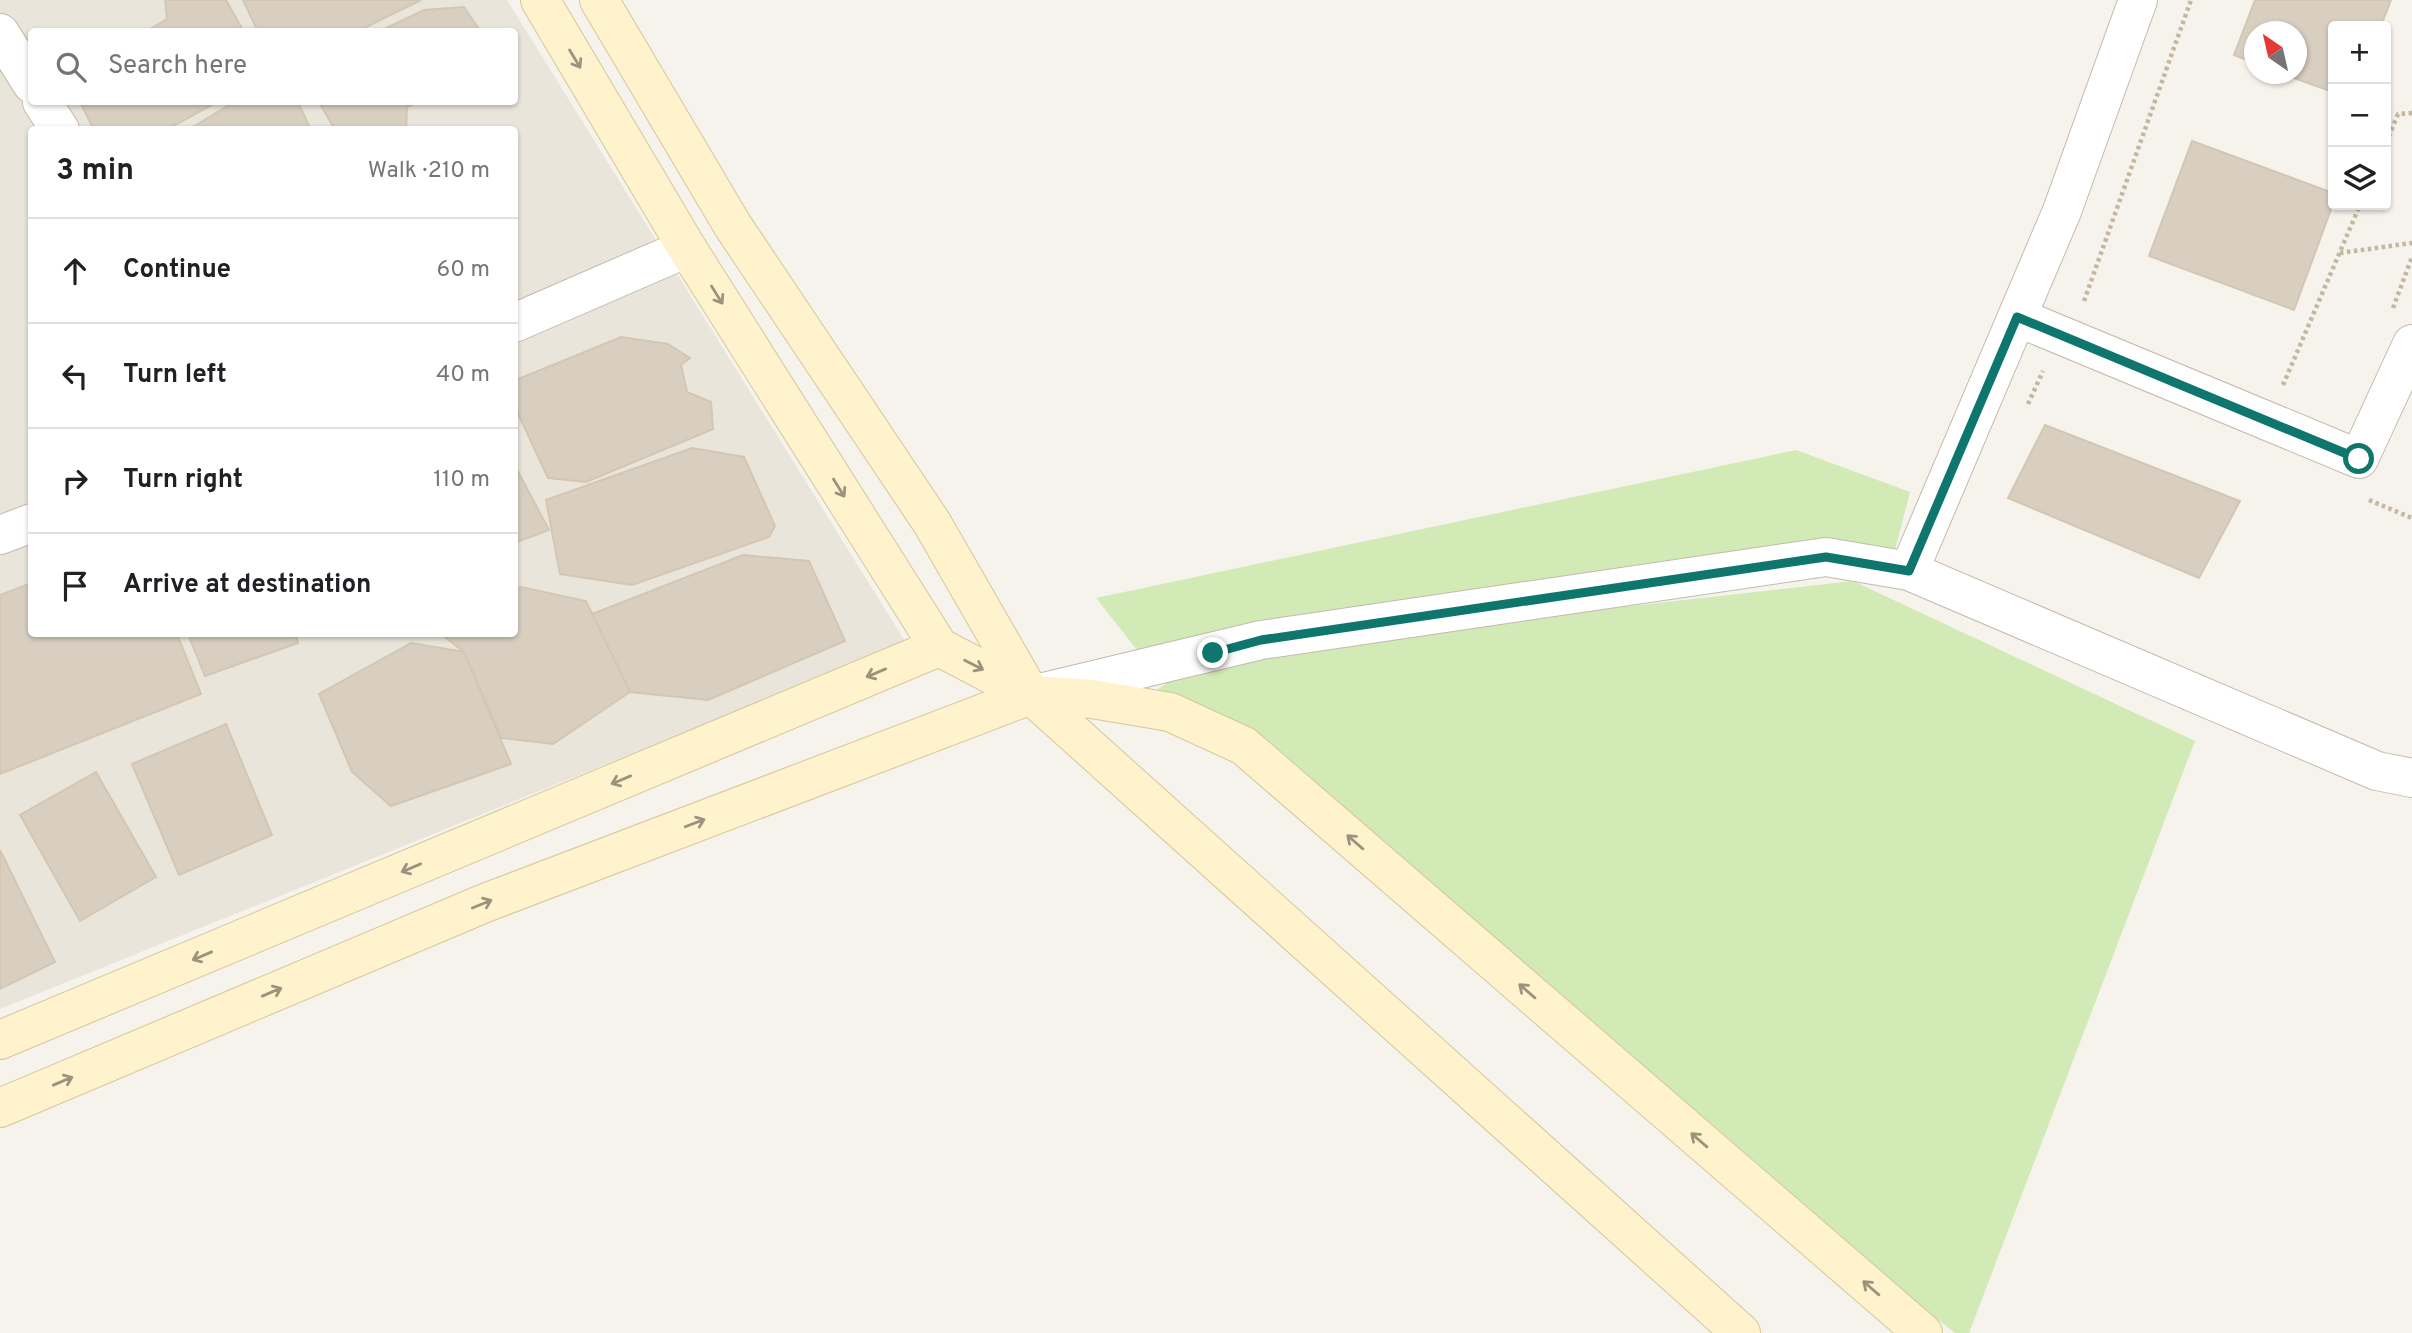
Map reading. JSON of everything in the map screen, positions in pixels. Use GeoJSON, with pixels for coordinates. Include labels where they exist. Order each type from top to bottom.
{"type":"FeatureCollection","features":[{"type":"Feature","properties":{"kind":"main road"},"geometry":{"type":"LineString","coordinates":[[540,0],[687,248],[939,647],[1031,695],[1741,1333]]}},
{"type":"Feature","properties":{"kind":"main road"},"geometry":{"type":"LineString","coordinates":[[599,0],[733,226],[932,523],[1031,695]]}},
{"type":"Feature","properties":{"kind":"main road"},"geometry":{"type":"LineString","coordinates":[[0,1040],[939,647]]}},
{"type":"Feature","properties":{"kind":"main road"},"geometry":{"type":"LineString","coordinates":[[0,1108],[485,903],[1031,695],[1092,699],[1170,712],[1244,746],[1923,1333]]}},
{"type":"Feature","properties":{"kind":"street"},"geometry":{"type":"LineString","coordinates":[[1909,571],[2062,211],[2138,0]]}},
{"type":"Feature","properties":{"kind":"street"},"geometry":{"type":"LineString","coordinates":[[0,33],[28,78]]}},
{"type":"Feature","properties":{"kind":"street"},"geometry":{"type":"LineString","coordinates":[[45,105],[58,126]]}},
{"type":"Feature","properties":{"kind":"street"},"geometry":{"type":"LineString","coordinates":[[518,321],[687,248]]}},
{"type":"Feature","properties":{"kind":"street"},"geometry":{"type":"LineString","coordinates":[[2017,317],[2359,459],[2400,332]]}},
{"type":"Feature","properties":{"kind":"street"},"geometry":{"type":"LineString","coordinates":[[0,535],[28,524]]}},
{"type":"Feature","properties":{"kind":"street"},"geometry":{"type":"LineString","coordinates":[[1031,695],[1261,640],[1826,557],[1909,571],[2377,771],[2412,778]]}},
{"type":"Feature","properties":{"kind":"path"},"geometry":{"type":"LineString","coordinates":[[2081,309],[2191,0]]}},
{"type":"Feature","properties":{"kind":"path"},"geometry":{"type":"LineString","coordinates":[[2391,131],[2398,114],[2412,113]]}},
{"type":"Feature","properties":{"kind":"path"},"geometry":{"type":"LineString","coordinates":[[2280,393],[2358,210]]}},
{"type":"Feature","properties":{"kind":"path"},"geometry":{"type":"LineString","coordinates":[[2339,253],[2412,243]]}},
{"type":"Feature","properties":{"kind":"path"},"geometry":{"type":"LineString","coordinates":[[2400,332],[2412,257]]}},
{"type":"Feature","properties":{"kind":"path"},"geometry":{"type":"LineString","coordinates":[[2025,411],[2046,363]]}},
{"type":"Feature","properties":{"kind":"path"},"geometry":{"type":"LineString","coordinates":[[2359,496],[2412,518]]}},
{"type":"Feature","properties":{"kind":"shaded area"},"geometry":{"type":"Polygon","coordinates":[[[0,0],[507,0],[906,643],[0,1009],[0,0]]]}},
{"type":"Feature","properties":{"kind":"green space"},"geometry":{"type":"Polygon","coordinates":[[[1796,450],[1910,492],[1895,550],[1145,660],[1096,598],[1796,450]]]}},
{"type":"Feature","properties":{"kind":"green space"},"geometry":{"type":"Polygon","coordinates":[[[1853,581],[2195,741],[1969,1333],[1955,1333],[1155,691],[1213,653],[1853,581]]]}},
{"type":"Feature","properties":{"kind":"building"},"geometry":{"type":"Polygon","coordinates":[[[165,0],[226,0],[242,28],[152,28],[167,19],[165,0]]]}},
{"type":"Feature","properties":{"kind":"building"},"geometry":{"type":"Polygon","coordinates":[[[243,0],[421,0],[364,28],[256,28],[243,0]]]}},
{"type":"Feature","properties":{"kind":"building"},"geometry":{"type":"Polygon","coordinates":[[[2255,0],[2391,0],[2383,21],[2328,21],[2328,90],[2307,83],[2307,21],[2247,21],[2255,0]]]}},
{"type":"Feature","properties":{"kind":"building"},"geometry":{"type":"Polygon","coordinates":[[[464,7],[478,28],[386,28],[424,10],[464,7]]]}},
{"type":"Feature","properties":{"kind":"building"},"geometry":{"type":"Polygon","coordinates":[[[2244,29],[2244,59],[2234,55],[2244,29]]]}},
{"type":"Feature","properties":{"kind":"building"},"geometry":{"type":"Polygon","coordinates":[[[82,105],[212,105],[173,126],[92,126],[82,105]]]}},
{"type":"Feature","properties":{"kind":"building"},"geometry":{"type":"Polygon","coordinates":[[[229,105],[299,105],[309,126],[195,126],[229,105]]]}},
{"type":"Feature","properties":{"kind":"building"},"geometry":{"type":"Polygon","coordinates":[[[321,105],[411,105],[407,107],[406,126],[333,126],[321,105]]]}},
{"type":"Feature","properties":{"kind":"building"},"geometry":{"type":"Polygon","coordinates":[[[2192,141],[2328,191],[2328,210],[2331,210],[2294,310],[2149,256],[2192,141]]]}},
{"type":"Feature","properties":{"kind":"building"},"geometry":{"type":"Polygon","coordinates":[[[621,337],[668,344],[690,358],[681,365],[687,392],[711,402],[713,429],[586,482],[548,478],[518,414],[518,379],[621,337]]]}},
{"type":"Feature","properties":{"kind":"building"},"geometry":{"type":"Polygon","coordinates":[[[2045,425],[2240,501],[2199,578],[2008,498],[2045,425]]]}},
{"type":"Feature","properties":{"kind":"building"},"geometry":{"type":"Polygon","coordinates":[[[692,448],[744,457],[775,526],[769,537],[632,585],[560,574],[546,500],[692,448]]]}},
{"type":"Feature","properties":{"kind":"building"},"geometry":{"type":"Polygon","coordinates":[[[518,472],[549,530],[518,542],[518,472]]]}},
{"type":"Feature","properties":{"kind":"building"},"geometry":{"type":"Polygon","coordinates":[[[743,555],[809,561],[845,641],[708,700],[630,692],[592,614],[743,555]]]}},
{"type":"Feature","properties":{"kind":"building"},"geometry":{"type":"Polygon","coordinates":[[[28,584],[28,637],[178,637],[201,694],[0,774],[0,595],[28,584]]]}},
{"type":"Feature","properties":{"kind":"building"},"geometry":{"type":"Polygon","coordinates":[[[521,587],[586,601],[630,692],[553,744],[501,738],[464,652],[445,637],[518,637],[518,589],[521,587]]]}},
{"type":"Feature","properties":{"kind":"building"},"geometry":{"type":"Polygon","coordinates":[[[189,637],[297,637],[298,643],[205,676],[189,637]]]}},
{"type":"Feature","properties":{"kind":"building"},"geometry":{"type":"Polygon","coordinates":[[[411,643],[464,652],[511,764],[391,806],[352,772],[319,694],[411,643]]]}},
{"type":"Feature","properties":{"kind":"building"},"geometry":{"type":"Polygon","coordinates":[[[226,724],[272,835],[179,875],[132,764],[226,724]]]}},
{"type":"Feature","properties":{"kind":"building"},"geometry":{"type":"Polygon","coordinates":[[[96,772],[156,877],[80,921],[20,815],[96,772]]]}},
{"type":"Feature","properties":{"kind":"building"},"geometry":{"type":"Polygon","coordinates":[[[0,850],[55,962],[0,989],[0,850]]]}},
{"type":"Feature","properties":{"kind":"route"},"geometry":{"type":"LineString","coordinates":[[1213,653],[1261,640],[1826,557],[1909,571],[2017,317],[2359,459]]}}]}
